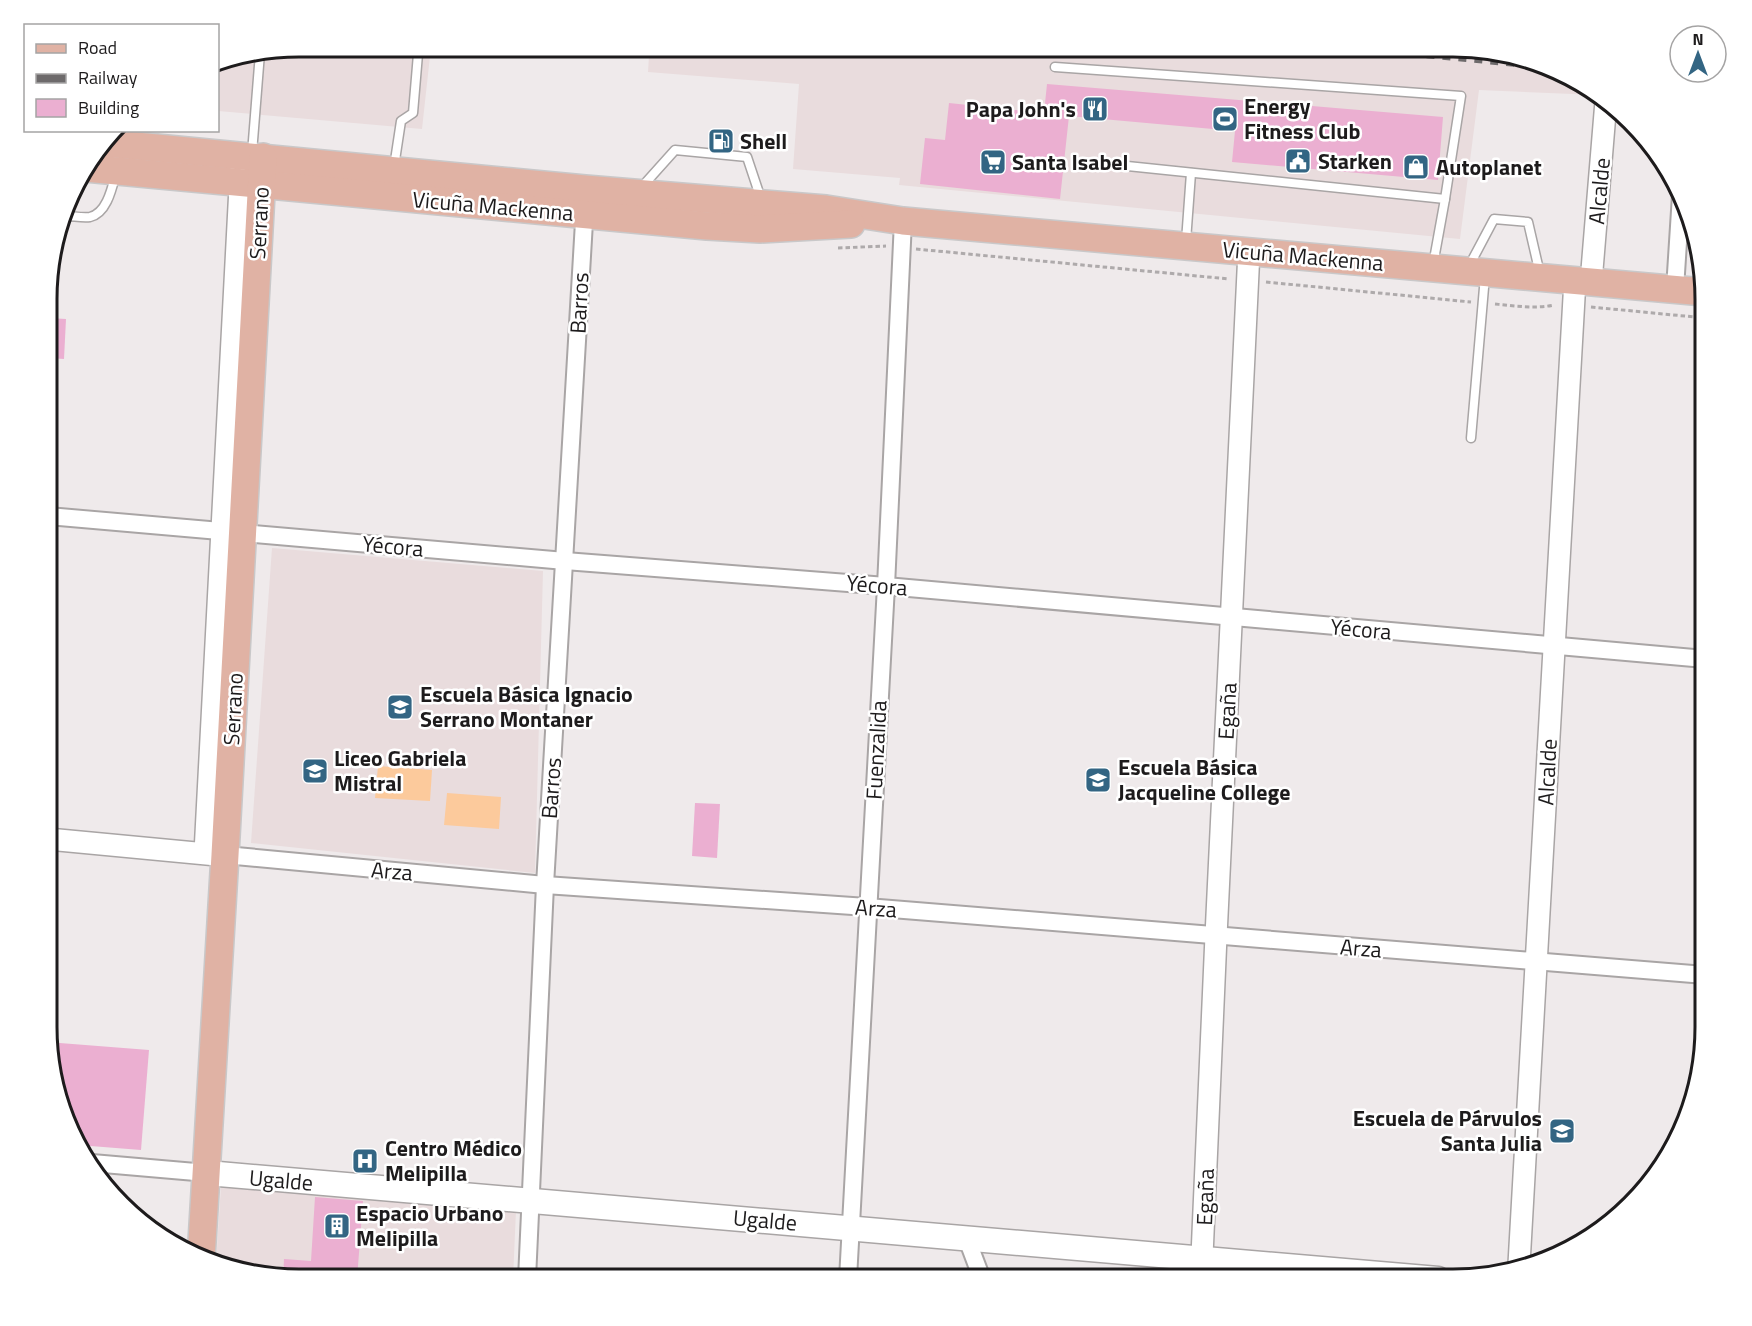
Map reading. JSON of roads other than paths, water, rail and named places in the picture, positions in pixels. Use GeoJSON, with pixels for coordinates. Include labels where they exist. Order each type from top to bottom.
{"type":"FeatureCollection","features":[{"type":"Feature","properties":{"kind":"main road","name":"Vicuña Mackenna"},"geometry":{"type":"LineString","coordinates":[[114,144],[394,170],[585,202],[707,226],[760,229],[903,221]]}},
{"type":"Feature","properties":{"kind":"main road","name":"Serrano"},"geometry":{"type":"LineString","coordinates":[[202,1249],[207,1173],[215,854],[252,156]]}},
{"type":"Feature","properties":{"kind":"main road","name":"Vicuña Mackenna"},"geometry":{"type":"LineString","coordinates":[[95,169],[251,184],[585,202],[637,193],[826,208],[903,221],[1694,291]]}},
{"type":"Feature","properties":{"kind":"main road","name":"Ugalde"},"geometry":{"type":"LineString","coordinates":[[207,1173],[967,1239],[1194,1269]]}},
{"type":"Feature","properties":{"kind":"street","name":"Alcalde"},"geometry":{"type":"LineString","coordinates":[[1520,1259],[1554,646],[1605,111]]}},
{"type":"Feature","properties":{"kind":"street","name":"Alcalde"},"geometry":{"type":"LineString","coordinates":[[1590,282],[1617,121]]}},
{"type":"Feature","properties":{"kind":"street","name":"Barros"},"geometry":{"type":"LineString","coordinates":[[528,1269],[545,885],[585,202]]}},
{"type":"Feature","properties":{"kind":"street"},"geometry":{"type":"LineString","coordinates":[[1675,289],[1680,215]]}},
{"type":"Feature","properties":{"kind":"street","name":"Fuenzalida"},"geometry":{"type":"LineString","coordinates":[[849,1269],[886,586],[903,221]]}},
{"type":"Feature","properties":{"kind":"street","name":"Egaña"},"geometry":{"type":"LineString","coordinates":[[1202,1269],[1249,251]]}},
{"type":"Feature","properties":{"kind":"street","name":"Yécora"},"geometry":{"type":"LineString","coordinates":[[57,517],[886,586],[1695,658]]}},
{"type":"Feature","properties":{"kind":"street","name":"Arza"},"geometry":{"type":"LineString","coordinates":[[57,840],[545,885],[867,908],[1695,974]]}},
{"type":"Feature","properties":{"kind":"street","name":"Ugalde"},"geometry":{"type":"LineString","coordinates":[[100,1164],[207,1173]]}},
{"type":"Feature","properties":{"kind":"street"},"geometry":{"type":"LineString","coordinates":[[967,1239],[978,1269]]}},
{"type":"Feature","properties":{"kind":"lane"},"geometry":{"type":"LineString","coordinates":[[394,170],[401,122],[413,113],[418,57]]}},
{"type":"Feature","properties":{"kind":"lane"},"geometry":{"type":"LineString","coordinates":[[252,156],[259,61]]}},
{"type":"Feature","properties":{"kind":"lane"},"geometry":{"type":"LineString","coordinates":[[1055,67],[1461,96],[1433,268]]}},
{"type":"Feature","properties":{"kind":"lane"},"geometry":{"type":"LineString","coordinates":[[637,193],[675,150],[747,157],[762,203]]}},
{"type":"Feature","properties":{"kind":"lane"},"geometry":{"type":"LineString","coordinates":[[1108,164],[1446,199]]}},
{"type":"Feature","properties":{"kind":"lane"},"geometry":{"type":"LineString","coordinates":[[72,216],[92,217],[104,207],[117,171]]}},
{"type":"Feature","properties":{"kind":"lane"},"geometry":{"type":"LineString","coordinates":[[1186,246],[1191,173]]}},
{"type":"Feature","properties":{"kind":"lane"},"geometry":{"type":"LineString","coordinates":[[1471,438],[1476,272],[1494,219],[1528,222],[1540,277]]}},
{"type":"Feature","properties":{"kind":"railway"},"geometry":{"type":"LineString","coordinates":[[1436,57],[1510,64]]}},
{"type":"Feature","properties":{"kind":"place","name":"Papa John's"},"geometry":{"type":"Point","coordinates":[1095,109]}},
{"type":"Feature","properties":{"kind":"place","name":"Energy Fitness Club"},"geometry":{"type":"Point","coordinates":[1225,119]}},
{"type":"Feature","properties":{"kind":"place","name":"Shell"},"geometry":{"type":"Point","coordinates":[721,141]}},
{"type":"Feature","properties":{"kind":"place","name":"Starken"},"geometry":{"type":"Point","coordinates":[1298,161]}},
{"type":"Feature","properties":{"kind":"place","name":"Santa Isabel"},"geometry":{"type":"Point","coordinates":[993,162]}},
{"type":"Feature","properties":{"kind":"place","name":"Autoplanet"},"geometry":{"type":"Point","coordinates":[1416,167]}},
{"type":"Feature","properties":{"kind":"place","name":"Escuela Básica Ignacio Serrano Montaner"},"geometry":{"type":"Point","coordinates":[400,707]}},
{"type":"Feature","properties":{"kind":"place","name":"Liceo Gabriela Mistral"},"geometry":{"type":"Point","coordinates":[315,771]}},
{"type":"Feature","properties":{"kind":"place","name":"Escuela Básica Jacqueline College"},"geometry":{"type":"Point","coordinates":[1098,780]}},
{"type":"Feature","properties":{"kind":"place","name":"Escuela de Párvulos Santa Julia"},"geometry":{"type":"Point","coordinates":[1562,1131]}},
{"type":"Feature","properties":{"kind":"place","name":"Centro Médico Melipilla"},"geometry":{"type":"Point","coordinates":[365,1161]}},
{"type":"Feature","properties":{"kind":"place","name":"Espacio Urbano Melipilla"},"geometry":{"type":"Point","coordinates":[337,1226]}}]}
